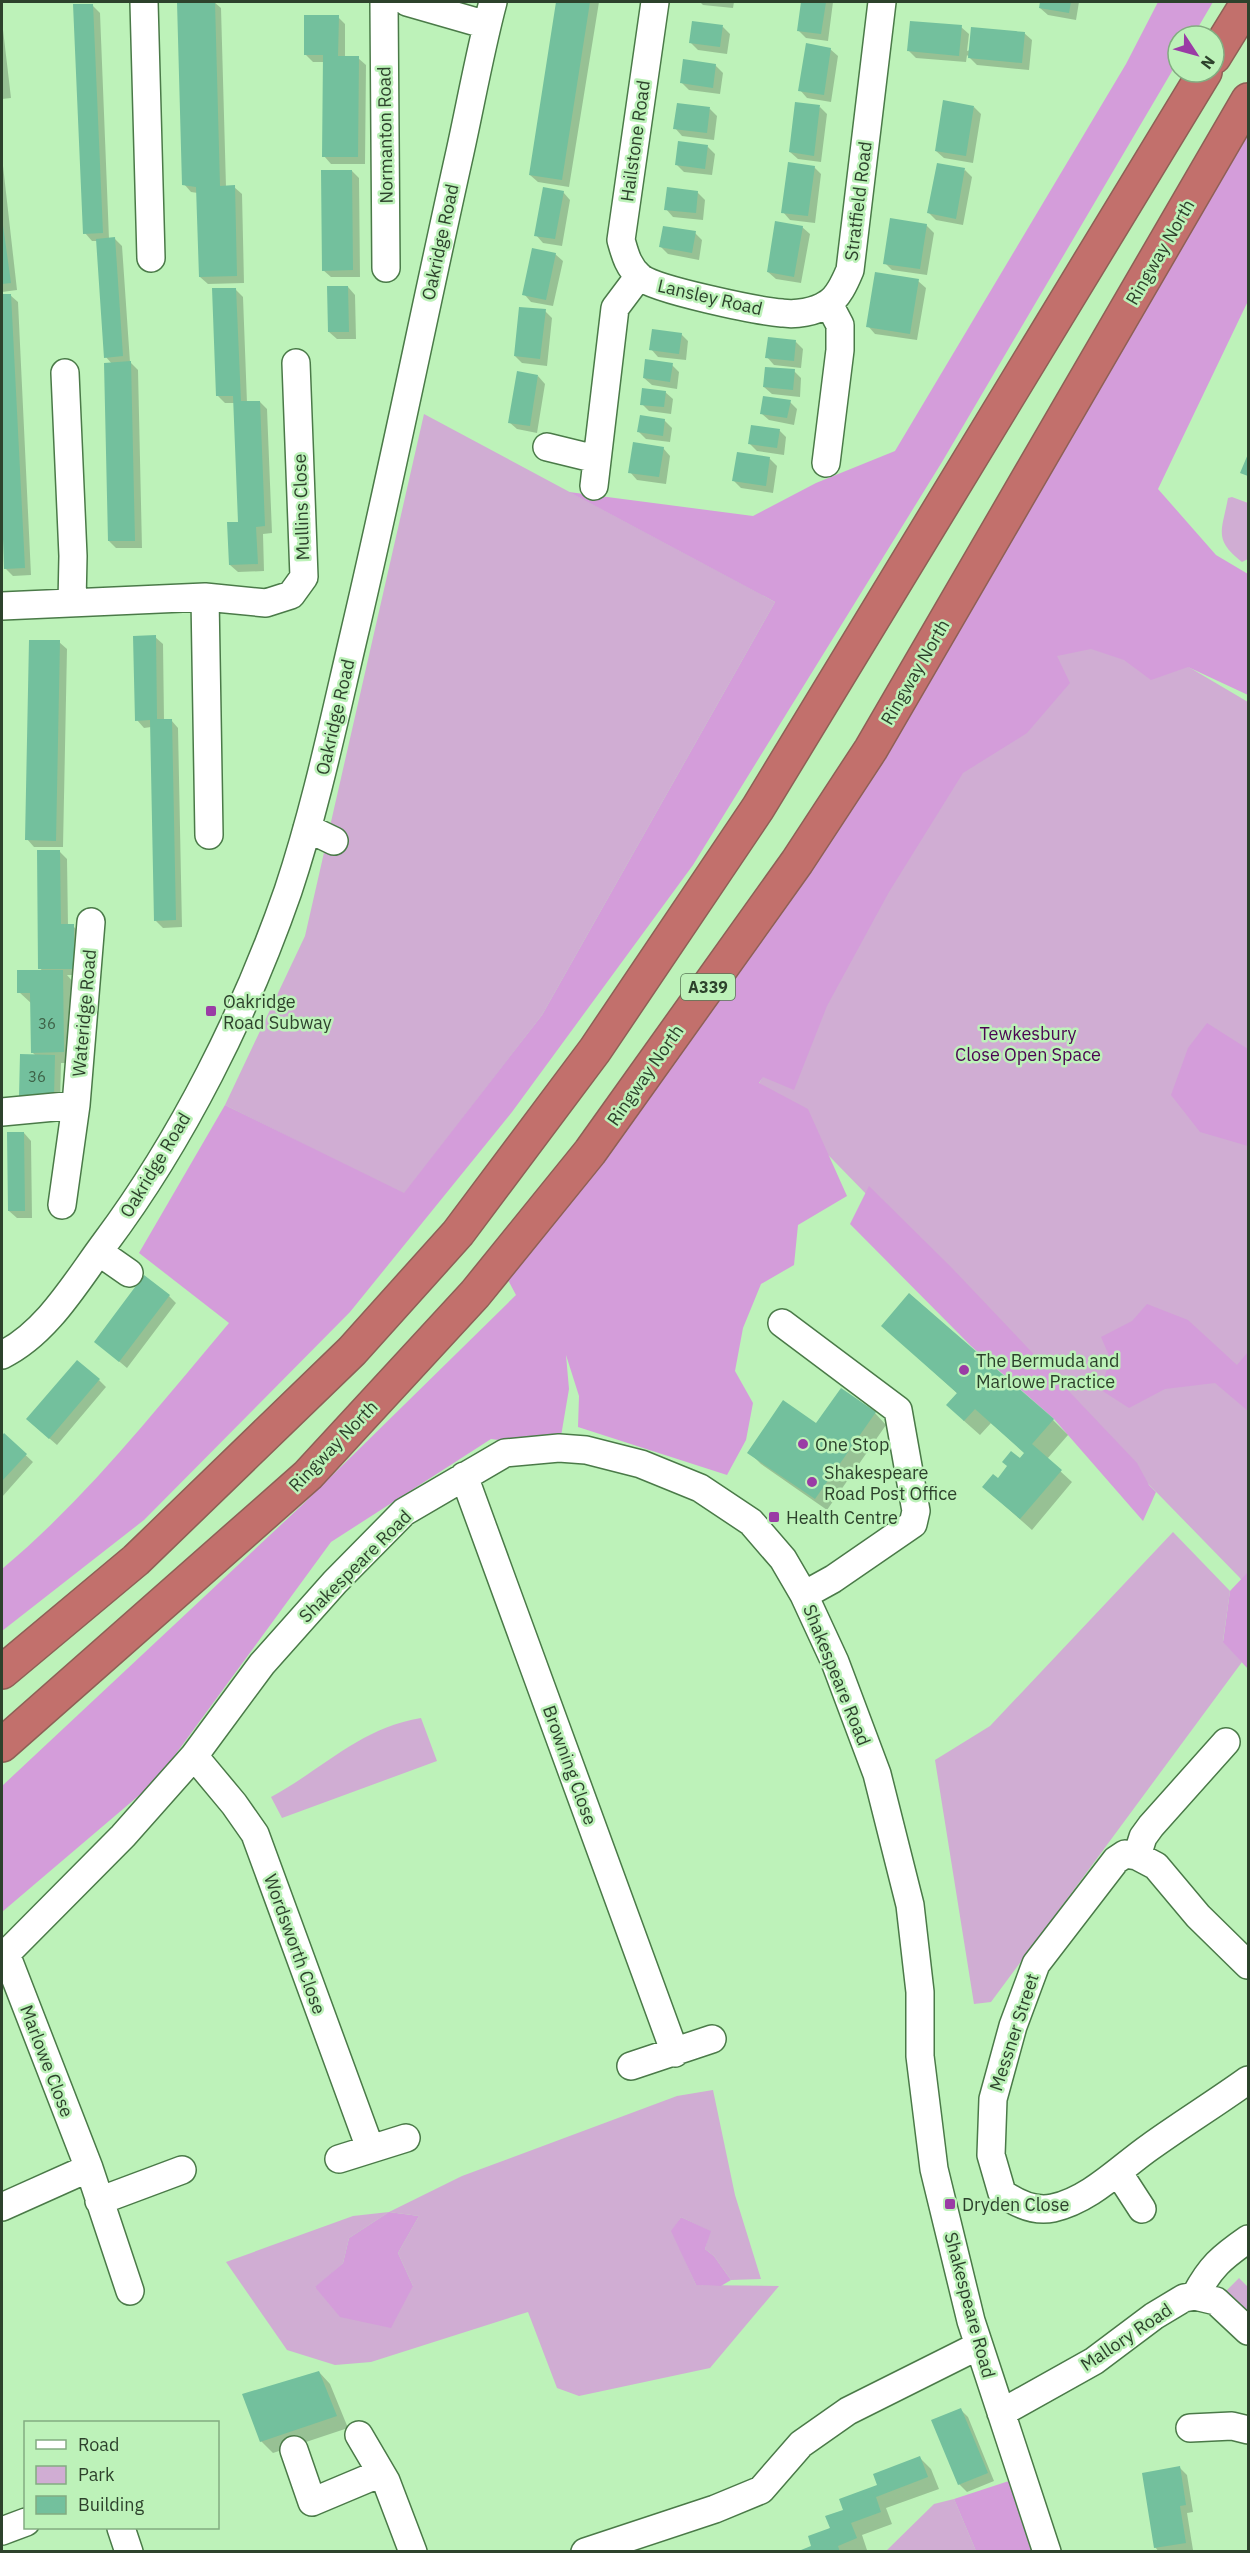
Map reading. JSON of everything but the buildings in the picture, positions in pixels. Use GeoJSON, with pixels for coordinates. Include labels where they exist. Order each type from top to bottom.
{"type":"FeatureCollection","features":[{"type":"Feature","properties":{"kind":"highway"},"geometry":{"type":"LineString","coordinates":[[1226,38],[1248,2]]}},
{"type":"Feature","properties":{"kind":"highway"},"geometry":{"type":"LineString","coordinates":[[2,1672],[153,1543],[352,1351],[458,1233],[595,1050],[758,807],[1198,84]]}},
{"type":"Feature","properties":{"kind":"highway","name":"Ringway North"},"geometry":{"type":"LineString","coordinates":[[2,1745],[308,1475],[475,1294],[590,1152],[797,862],[870,749],[1248,100]]}},
{"type":"Feature","properties":{"kind":"street"},"geometry":{"type":"LineString","coordinates":[[144,2],[151,258]]}},
{"type":"Feature","properties":{"kind":"street","name":"Normanton Road"},"geometry":{"type":"LineString","coordinates":[[384,2],[386,268]]}},
{"type":"Feature","properties":{"kind":"street"},"geometry":{"type":"LineString","coordinates":[[407,2],[490,13]]}},
{"type":"Feature","properties":{"kind":"street","name":"Hailstone Road"},"geometry":{"type":"LineString","coordinates":[[639,276],[627,261],[621,240],[655,2]]}},
{"type":"Feature","properties":{"kind":"street","name":"Stratfield Road"},"geometry":{"type":"LineString","coordinates":[[829,304],[843,286],[850,270],[882,2]]}},
{"type":"Feature","properties":{"kind":"street","name":"Oakridge Road"},"geometry":{"type":"LineString","coordinates":[[2,1355],[27,1339],[57,1308],[99,1251],[161,1158],[230,1036],[268,946],[307,828],[382,518],[490,13]]}},
{"type":"Feature","properties":{"kind":"street","name":"Lansley Road"},"geometry":{"type":"LineString","coordinates":[[594,486],[615,308],[639,276],[663,288],[783,314],[812,311],[829,304]]}},
{"type":"Feature","properties":{"kind":"street"},"geometry":{"type":"LineString","coordinates":[[826,463],[840,350],[840,325],[829,304]]}},
{"type":"Feature","properties":{"kind":"street","name":"Mullins Close"},"geometry":{"type":"LineString","coordinates":[[2,606],[205,597],[266,603],[291,596],[304,577],[296,363]]}},
{"type":"Feature","properties":{"kind":"street"},"geometry":{"type":"LineString","coordinates":[[65,373],[73,556],[72,603]]}},
{"type":"Feature","properties":{"kind":"street"},"geometry":{"type":"LineString","coordinates":[[547,447],[596,459]]}},
{"type":"Feature","properties":{"kind":"street"},"geometry":{"type":"LineString","coordinates":[[205,597],[209,835]]}},
{"type":"Feature","properties":{"kind":"street"},"geometry":{"type":"LineString","coordinates":[[307,828],[334,841]]}},
{"type":"Feature","properties":{"kind":"street","name":"Wateridge Road"},"geometry":{"type":"LineString","coordinates":[[62,1204],[76,1105],[92,922]]}},
{"type":"Feature","properties":{"kind":"street"},"geometry":{"type":"LineString","coordinates":[[2,1112],[76,1105]]}},
{"type":"Feature","properties":{"kind":"street"},"geometry":{"type":"LineString","coordinates":[[99,1251],[129,1273]]}},
{"type":"Feature","properties":{"kind":"street"},"geometry":{"type":"LineString","coordinates":[[782,1323],[898,1410],[916,1511],[913,1524],[833,1579],[804,1595]]}},
{"type":"Feature","properties":{"kind":"street","name":"Shakespeare Road"},"geometry":{"type":"LineString","coordinates":[[4,1956],[123,1836],[194,1756],[262,1664],[335,1582],[404,1512],[505,1453],[559,1448],[586,1450],[641,1464],[700,1488],[751,1522],[767,1537],[783,1559],[804,1595],[836,1662],[877,1774],[910,1905],[920,1992],[920,2056],[934,2169],[978,2346],[1047,2552]]}},
{"type":"Feature","properties":{"kind":"street","name":"Browning Close"},"geometry":{"type":"LineString","coordinates":[[464,1476],[675,2053]]}},
{"type":"Feature","properties":{"kind":"street"},"geometry":{"type":"LineString","coordinates":[[1226,1742],[1151,1826],[1143,1837],[1137,1856],[1156,1866],[1198,1916],[1248,1965]]}},
{"type":"Feature","properties":{"kind":"street","name":"Wordsworth Close"},"geometry":{"type":"LineString","coordinates":[[194,1756],[234,1804],[255,1834],[370,2148]]}},
{"type":"Feature","properties":{"kind":"street","name":"Messner Street"},"geometry":{"type":"LineString","coordinates":[[1137,1856],[1125,1854],[1116,1860],[1035,1964],[1013,2026],[993,2099],[991,2155],[1002,2193],[1013,2201],[1033,2208],[1053,2208],[1080,2196],[1118,2172],[1148,2148],[1248,2080]]}},
{"type":"Feature","properties":{"kind":"street","name":"Marlowe Close"},"geometry":{"type":"LineString","coordinates":[[4,1956],[89,2168],[130,2291]]}},
{"type":"Feature","properties":{"kind":"street"},"geometry":{"type":"LineString","coordinates":[[631,2066],[712,2039]]}},
{"type":"Feature","properties":{"kind":"street"},"geometry":{"type":"LineString","coordinates":[[339,2159],[406,2138]]}},
{"type":"Feature","properties":{"kind":"street"},"geometry":{"type":"LineString","coordinates":[[2,2207],[89,2168]]}},
{"type":"Feature","properties":{"kind":"street"},"geometry":{"type":"LineString","coordinates":[[99,2201],[182,2170]]}},
{"type":"Feature","properties":{"kind":"street"},"geometry":{"type":"LineString","coordinates":[[1118,2172],[1142,2209]]}},
{"type":"Feature","properties":{"kind":"street"},"geometry":{"type":"LineString","coordinates":[[1248,2239],[1222,2257],[1207,2273],[1195,2296],[1216,2301],[1248,2331]]}},
{"type":"Feature","properties":{"kind":"street","name":"Mallory Road"},"geometry":{"type":"LineString","coordinates":[[1001,2414],[1094,2361],[1184,2298],[1195,2296]]}},
{"type":"Feature","properties":{"kind":"street"},"geometry":{"type":"LineString","coordinates":[[585,2552],[715,2509],[761,2490],[801,2444],[848,2410],[978,2346]]}},
{"type":"Feature","properties":{"kind":"street"},"geometry":{"type":"LineString","coordinates":[[1190,2428],[1232,2426],[1248,2430]]}},
{"type":"Feature","properties":{"kind":"street"},"geometry":{"type":"LineString","coordinates":[[359,2435],[381,2473],[413,2552]]}},
{"type":"Feature","properties":{"kind":"street"},"geometry":{"type":"LineString","coordinates":[[294,2450],[312,2502],[381,2473]]}},
{"type":"Feature","properties":{"kind":"street"},"geometry":{"type":"LineString","coordinates":[[2,2531],[24,2523]]}},
{"type":"Feature","properties":{"kind":"street"},"geometry":{"type":"LineString","coordinates":[[121,2529],[129,2552]]}},
{"type":"Feature","properties":{"kind":"green space"},"geometry":{"type":"Polygon","coordinates":[[[424,414],[775,602],[542,1015],[404,1194],[225,1105],[305,936],[424,414]]]}},
{"type":"Feature","properties":{"kind":"green space"},"geometry":{"type":"Polygon","coordinates":[[[1232,497],[1248,503],[1248,559],[1242,562],[1227,547],[1222,534],[1228,498],[1232,497]]]}},
{"type":"Feature","properties":{"kind":"green space","name":"Tewkesbury Close Open Space"},"geometry":{"type":"Polygon","coordinates":[[[1032,616],[1170,656],[1248,702],[1248,1590],[1240,1578],[759,1084],[801,998],[1032,616]]]}},
{"type":"Feature","properties":{"kind":"green space"},"geometry":{"type":"Polygon","coordinates":[[[1173,1532],[1230,1591],[1223,1641],[1242,1662],[991,2002],[974,2004],[935,1760],[990,1726],[1173,1532]]]}},
{"type":"Feature","properties":{"kind":"green space"},"geometry":{"type":"Polygon","coordinates":[[[421,1718],[437,1761],[282,1818],[271,1797],[360,1740],[399,1723],[421,1718]]]}},
{"type":"Feature","properties":{"kind":"green space"},"geometry":{"type":"Polygon","coordinates":[[[713,2090],[735,2195],[761,2279],[731,2280],[714,2256],[705,2249],[710,2231],[681,2217],[672,2231],[696,2285],[779,2286],[710,2368],[579,2396],[557,2388],[528,2312],[371,2362],[335,2365],[287,2350],[226,2262],[353,2216],[389,2212],[462,2176],[677,2096],[713,2090]],[[389,2212],[349,2238],[343,2263],[315,2288],[413,2286],[398,2253],[419,2216],[389,2212]]]}},
{"type":"Feature","properties":{"kind":"green space"},"geometry":{"type":"Polygon","coordinates":[[[1239,2278],[1248,2287],[1248,2331],[1216,2301],[1239,2278]]]}},
{"type":"Feature","properties":{"kind":"green space"},"geometry":{"type":"Polygon","coordinates":[[[954,2499],[976,2551],[885,2552],[934,2504],[954,2499]]]}},
{"type":"Feature","properties":{"kind":"shaded area"},"geometry":{"type":"Polygon","coordinates":[[[1158,2],[1213,2],[1200,24],[1166,24],[1166,81],[942,462],[693,865],[512,1112],[350,1312],[144,1520],[2,1631],[2,1569],[93,1482],[229,1323],[139,1253],[225,1105],[404,1193],[542,1015],[775,602],[569,492],[753,516],[816,483],[895,451],[1126,64],[1158,2]]]}},
{"type":"Feature","properties":{"kind":"shaded area"},"geometry":{"type":"Polygon","coordinates":[[[1248,121],[1248,301],[1158,489],[1216,555],[1248,574],[1248,695],[1188,667],[1151,680],[1124,660],[1091,649],[1057,656],[1070,683],[1027,733],[963,773],[889,892],[827,1006],[794,1090],[763,1077],[759,1083],[808,1109],[847,1196],[798,1225],[794,1265],[761,1284],[743,1328],[735,1371],[753,1403],[746,1440],[727,1475],[578,1427],[579,1396],[566,1355],[569,1389],[559,1448],[491,1439],[331,1542],[156,1781],[2,1912],[2,1786],[300,1507],[516,1295],[507,1278],[798,890],[872,770],[1248,121]]]}},
{"type":"Feature","properties":{"kind":"shaded area"},"geometry":{"type":"Polygon","coordinates":[[[1207,1023],[1248,1049],[1248,1146],[1200,1132],[1171,1095],[1188,1048],[1207,1023]]]}},
{"type":"Feature","properties":{"kind":"shaded area"},"geometry":{"type":"Polygon","coordinates":[[[869,1186],[951,1267],[1137,1463],[1149,1485],[1156,1492],[1143,1521],[1054,1419],[971,1346],[850,1224],[869,1186]]]}},
{"type":"Feature","properties":{"kind":"shaded area"},"geometry":{"type":"Polygon","coordinates":[[[1147,1304],[1188,1320],[1237,1365],[1248,1352],[1248,1411],[1215,1383],[1165,1389],[1129,1408],[1101,1390],[1110,1358],[1101,1337],[1132,1321],[1147,1304]]]}},
{"type":"Feature","properties":{"kind":"shaded area"},"geometry":{"type":"Polygon","coordinates":[[[1248,1572],[1248,1669],[1223,1642],[1230,1591],[1248,1572]]]}},
{"type":"Feature","properties":{"kind":"shaded area"},"geometry":{"type":"Polygon","coordinates":[[[389,2212],[419,2216],[398,2253],[413,2286],[391,2328],[340,2317],[315,2287],[343,2263],[349,2238],[389,2212]]]}},
{"type":"Feature","properties":{"kind":"shaded area"},"geometry":{"type":"Polygon","coordinates":[[[681,2217],[711,2231],[705,2249],[714,2256],[731,2280],[721,2286],[696,2285],[671,2231],[681,2217]]]}},
{"type":"Feature","properties":{"kind":"shaded area"},"geometry":{"type":"Polygon","coordinates":[[[1018,2478],[1046,2551],[976,2551],[954,2499],[1018,2478]]]}},
{"type":"Feature","properties":{"kind":"place","name":"Oakridge Road Subway"},"geometry":{"type":"Point","coordinates":[211,1011]}},
{"type":"Feature","properties":{"kind":"place","name":"The Bermuda and Marlowe Practice"},"geometry":{"type":"Point","coordinates":[964,1370]}},
{"type":"Feature","properties":{"kind":"place","name":"One Stop"},"geometry":{"type":"Point","coordinates":[803,1444]}},
{"type":"Feature","properties":{"kind":"place","name":"Shakespeare Road Post Office"},"geometry":{"type":"Point","coordinates":[812,1482]}},
{"type":"Feature","properties":{"kind":"place","name":"Health Centre"},"geometry":{"type":"Point","coordinates":[774,1517]}},
{"type":"Feature","properties":{"kind":"place","name":"Dryden Close"},"geometry":{"type":"Point","coordinates":[950,2204]}}]}
